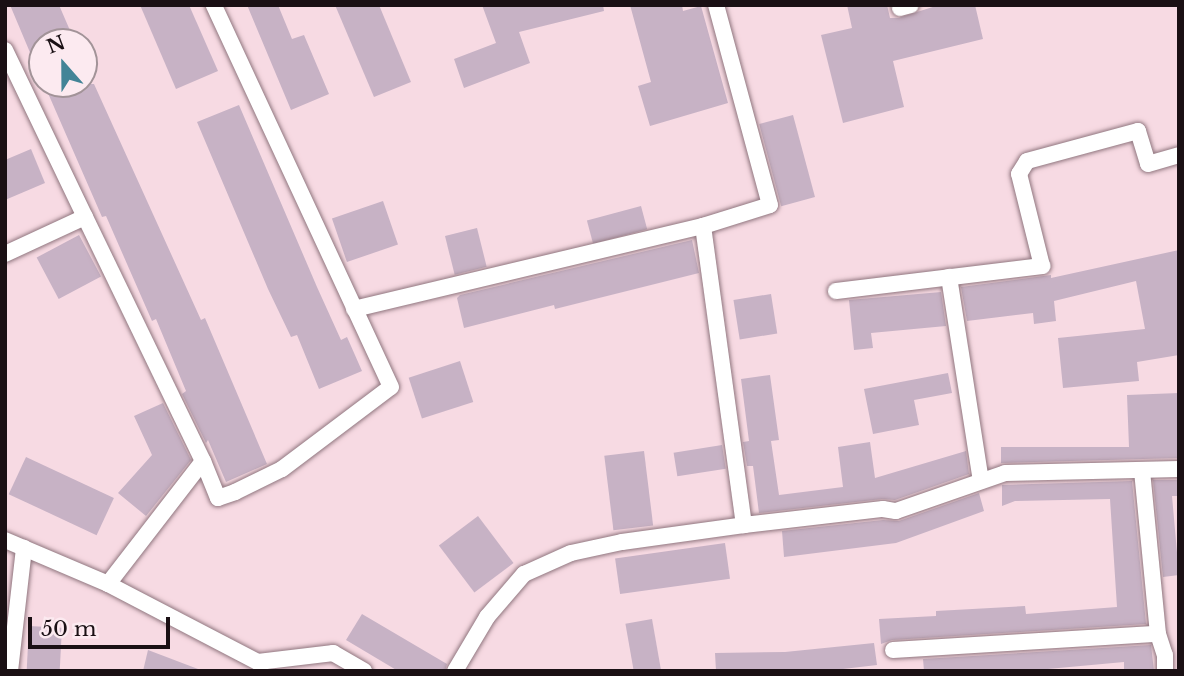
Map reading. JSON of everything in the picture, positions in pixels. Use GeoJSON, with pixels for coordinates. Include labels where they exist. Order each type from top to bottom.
{"type":"FeatureCollection","features":[{"type":"Feature","properties":{"kind":"street"},"geometry":{"type":"LineString","coordinates":[[5,50],[218,498],[282,469],[391,387],[214,5]]}},
{"type":"Feature","properties":{"kind":"street"},"geometry":{"type":"LineString","coordinates":[[354,309],[703,226],[770,205],[716,5]]}},
{"type":"Feature","properties":{"kind":"street"},"geometry":{"type":"LineString","coordinates":[[836,291],[1042,266],[1019,174],[1027,161],[1138,131],[1148,163],[1179,155]]}},
{"type":"Feature","properties":{"kind":"street"},"geometry":{"type":"LineString","coordinates":[[5,254],[85,216]]}},
{"type":"Feature","properties":{"kind":"street"},"geometry":{"type":"LineString","coordinates":[[703,226],[744,525]]}},
{"type":"Feature","properties":{"kind":"street"},"geometry":{"type":"LineString","coordinates":[[949,277],[981,481]]}},
{"type":"Feature","properties":{"kind":"street"},"geometry":{"type":"LineString","coordinates":[[108,584],[202,461]]}},
{"type":"Feature","properties":{"kind":"street"},"geometry":{"type":"LineString","coordinates":[[455,671],[487,617],[524,574],[571,554],[622,542],[744,525],[883,509],[896,511],[1005,472],[1179,469]]}},
{"type":"Feature","properties":{"kind":"street"},"geometry":{"type":"LineString","coordinates":[[1142,471],[1158,634],[1165,655],[1165,671]]}},
{"type":"Feature","properties":{"kind":"street"},"geometry":{"type":"LineString","coordinates":[[5,540],[108,584],[259,666],[332,653],[364,671]]}},
{"type":"Feature","properties":{"kind":"street"},"geometry":{"type":"LineString","coordinates":[[10,671],[24,548]]}},
{"type":"Feature","properties":{"kind":"street"},"geometry":{"type":"LineString","coordinates":[[893,650],[1158,634]]}},
{"type":"Feature","properties":{"kind":"building"},"geometry":{"type":"Polygon","coordinates":[[[10,5],[59,5],[69,28],[28,28],[28,48],[10,5]]]}},
{"type":"Feature","properties":{"kind":"building"},"geometry":{"type":"Polygon","coordinates":[[[140,5],[189,5],[218,71],[176,89],[140,5]]]}},
{"type":"Feature","properties":{"kind":"building"},"geometry":{"type":"Polygon","coordinates":[[[247,5],[278,5],[292,39],[304,35],[329,94],[291,110],[247,5]]]}},
{"type":"Feature","properties":{"kind":"building"},"geometry":{"type":"Polygon","coordinates":[[[335,5],[379,5],[411,82],[374,97],[335,5]]]}},
{"type":"Feature","properties":{"kind":"building"},"geometry":{"type":"Polygon","coordinates":[[[482,5],[603,5],[604,11],[519,32],[530,63],[464,88],[454,59],[496,43],[482,5]]]}},
{"type":"Feature","properties":{"kind":"building"},"geometry":{"type":"Polygon","coordinates":[[[630,5],[682,5],[683,11],[701,6],[728,103],[650,126],[638,86],[651,82],[630,5]]]}},
{"type":"Feature","properties":{"kind":"building"},"geometry":{"type":"Polygon","coordinates":[[[847,5],[887,5],[890,18],[898,18],[939,5],[975,5],[983,39],[893,61],[904,107],[843,123],[821,35],[852,28],[847,5]]]}},
{"type":"Feature","properties":{"kind":"building"},"geometry":{"type":"Polygon","coordinates":[[[98,93],[201,320],[205,318],[267,464],[226,482],[208,440],[206,443],[182,394],[186,391],[156,319],[152,321],[106,216],[102,217],[50,98],[98,98],[98,93]]]}},
{"type":"Feature","properties":{"kind":"building"},"geometry":{"type":"Polygon","coordinates":[[[239,105],[341,340],[347,337],[362,371],[319,389],[297,335],[291,337],[268,289],[197,122],[239,105]]]}},
{"type":"Feature","properties":{"kind":"building"},"geometry":{"type":"Polygon","coordinates":[[[793,115],[815,197],[781,206],[759,124],[793,115]]]}},
{"type":"Feature","properties":{"kind":"building"},"geometry":{"type":"Polygon","coordinates":[[[31,149],[45,183],[5,200],[5,160],[31,149]]]}},
{"type":"Feature","properties":{"kind":"building"},"geometry":{"type":"Polygon","coordinates":[[[383,201],[398,244],[347,262],[332,219],[383,201]]]}},
{"type":"Feature","properties":{"kind":"building"},"geometry":{"type":"Polygon","coordinates":[[[641,206],[647,229],[593,244],[587,220],[641,206]]]}},
{"type":"Feature","properties":{"kind":"building"},"geometry":{"type":"Polygon","coordinates":[[[477,228],[487,267],[455,275],[445,236],[477,228]]]}},
{"type":"Feature","properties":{"kind":"building"},"geometry":{"type":"Polygon","coordinates":[[[79,235],[101,276],[59,299],[37,258],[79,235]]]}},
{"type":"Feature","properties":{"kind":"building"},"geometry":{"type":"Polygon","coordinates":[[[692,240],[699,273],[555,309],[554,305],[464,328],[457,298],[460,295],[692,240]]]}},
{"type":"Feature","properties":{"kind":"building"},"geometry":{"type":"Polygon","coordinates":[[[1179,250],[1179,355],[1137,362],[1139,381],[1063,388],[1058,338],[1145,329],[1136,281],[1054,301],[1056,321],[1034,324],[1033,313],[967,321],[961,287],[1051,275],[1051,278],[1179,250]]]}},
{"type":"Feature","properties":{"kind":"building"},"geometry":{"type":"Polygon","coordinates":[[[941,292],[946,326],[871,333],[873,348],[854,350],[849,300],[941,292]]]}},
{"type":"Feature","properties":{"kind":"building"},"geometry":{"type":"Polygon","coordinates":[[[771,294],[777,334],[740,339],[733,300],[771,294]]]}},
{"type":"Feature","properties":{"kind":"building"},"geometry":{"type":"Polygon","coordinates":[[[460,361],[473,402],[422,419],[409,378],[460,361]]]}},
{"type":"Feature","properties":{"kind":"building"},"geometry":{"type":"Polygon","coordinates":[[[948,373],[952,393],[914,400],[919,425],[873,434],[864,389],[948,373]]]}},
{"type":"Feature","properties":{"kind":"building"},"geometry":{"type":"Polygon","coordinates":[[[770,375],[779,440],[771,441],[779,495],[843,487],[838,447],[870,442],[875,478],[966,451],[969,474],[895,500],[882,499],[759,513],[753,466],[747,466],[743,442],[749,441],[741,379],[770,375]]]}},
{"type":"Feature","properties":{"kind":"building"},"geometry":{"type":"Polygon","coordinates":[[[1179,393],[1179,458],[1001,463],[1001,447],[1129,447],[1127,395],[1179,393]]]}},
{"type":"Feature","properties":{"kind":"building"},"geometry":{"type":"Polygon","coordinates":[[[163,403],[191,460],[146,516],[118,493],[152,455],[134,416],[163,403]]]}},
{"type":"Feature","properties":{"kind":"building"},"geometry":{"type":"Polygon","coordinates":[[[722,445],[726,469],[677,476],[674,453],[722,445]]]}},
{"type":"Feature","properties":{"kind":"building"},"geometry":{"type":"Polygon","coordinates":[[[644,451],[653,525],[613,530],[604,456],[644,451]]]}},
{"type":"Feature","properties":{"kind":"building"},"geometry":{"type":"Polygon","coordinates":[[[26,457],[114,498],[97,535],[9,494],[26,457]]]}},
{"type":"Feature","properties":{"kind":"building"},"geometry":{"type":"Polygon","coordinates":[[[1153,480],[1179,480],[1179,496],[1172,496],[1179,575],[1163,577],[1153,480]]]}},
{"type":"Feature","properties":{"kind":"building"},"geometry":{"type":"Polygon","coordinates":[[[1132,481],[1146,624],[892,640],[881,644],[879,619],[936,616],[936,611],[1025,606],[1026,614],[1117,607],[1110,499],[1015,501],[1002,506],[1002,485],[1132,481]]]}},
{"type":"Feature","properties":{"kind":"building"},"geometry":{"type":"Polygon","coordinates":[[[979,493],[984,511],[896,543],[784,557],[782,531],[883,520],[899,521],[979,493]]]}},
{"type":"Feature","properties":{"kind":"building"},"geometry":{"type":"Polygon","coordinates":[[[478,516],[514,563],[474,593],[439,545],[478,516]]]}},
{"type":"Feature","properties":{"kind":"building"},"geometry":{"type":"Polygon","coordinates":[[[725,543],[730,579],[620,594],[615,558],[725,543]]]}},
{"type":"Feature","properties":{"kind":"building"},"geometry":{"type":"Polygon","coordinates":[[[362,614],[447,664],[445,671],[398,671],[346,640],[362,614]]]}},
{"type":"Feature","properties":{"kind":"building"},"geometry":{"type":"Polygon","coordinates":[[[652,619],[661,671],[634,671],[625,624],[652,619]]]}},
{"type":"Feature","properties":{"kind":"building"},"geometry":{"type":"Polygon","coordinates":[[[29,626],[62,628],[60,671],[27,671],[29,626]]]}},
{"type":"Feature","properties":{"kind":"building"},"geometry":{"type":"Polygon","coordinates":[[[874,643],[877,665],[826,671],[716,671],[715,653],[785,652],[874,643]]]}},
{"type":"Feature","properties":{"kind":"building"},"geometry":{"type":"Polygon","coordinates":[[[1151,645],[1154,671],[1124,671],[1124,662],[1026,671],[924,671],[923,659],[1151,645]]]}},
{"type":"Feature","properties":{"kind":"building"},"geometry":{"type":"Polygon","coordinates":[[[148,650],[198,669],[198,671],[143,671],[148,650]]]}}]}
